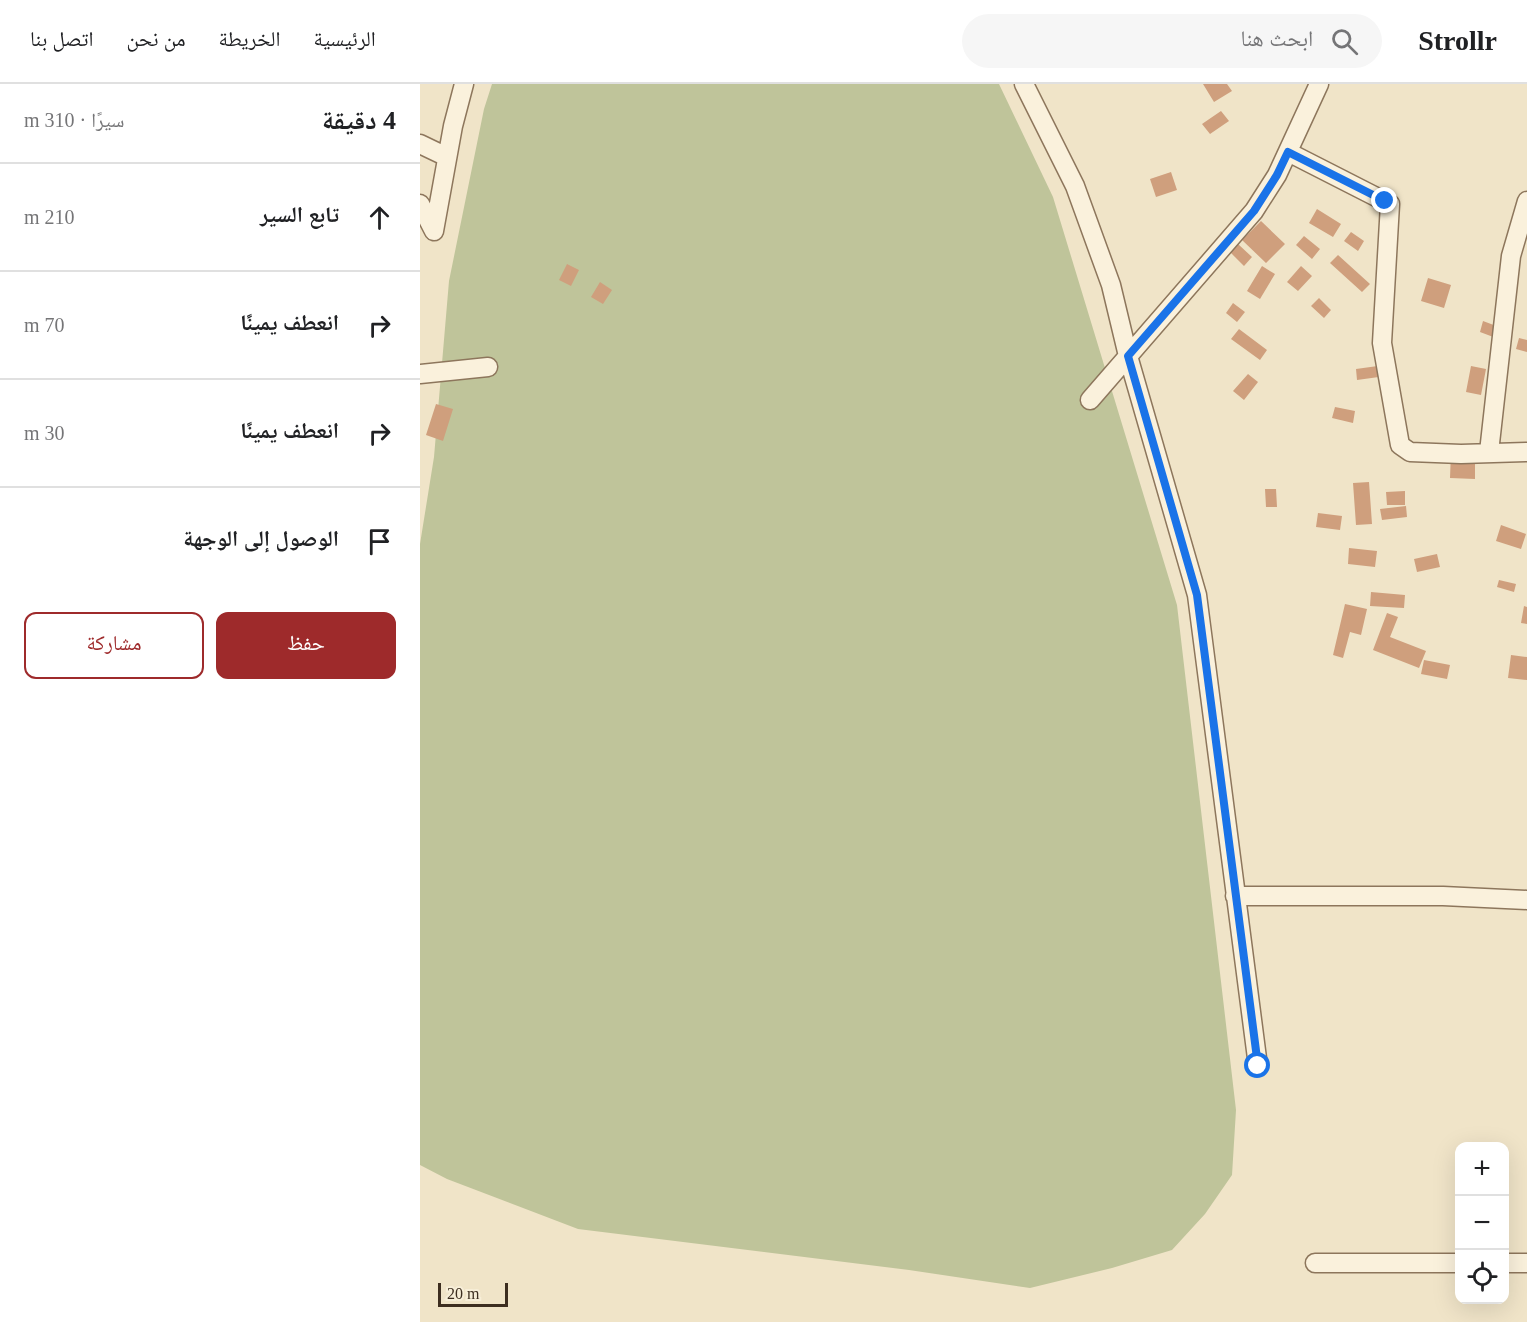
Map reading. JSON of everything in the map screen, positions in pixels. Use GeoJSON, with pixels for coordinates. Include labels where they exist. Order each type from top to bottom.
{"type":"FeatureCollection","features":[{"type":"Feature","properties":{"kind":"street"},"geometry":{"type":"LineString","coordinates":[[420,204],[434,231],[447,157],[464,84]]}},
{"type":"Feature","properties":{"kind":"street"},"geometry":{"type":"LineString","coordinates":[[1024,84],[1075,186],[1111,285],[1128,356],[1197,595],[1258,1066]]}},
{"type":"Feature","properties":{"kind":"street"},"geometry":{"type":"LineString","coordinates":[[1090,400],[1254,211],[1277,175],[1319,84]]}},
{"type":"Feature","properties":{"kind":"street"},"geometry":{"type":"LineString","coordinates":[[420,144],[447,157]]}},
{"type":"Feature","properties":{"kind":"street"},"geometry":{"type":"LineString","coordinates":[[1288,152],[1390,204],[1382,343],[1400,445],[1410,452],[1461,454],[1527,452]]}},
{"type":"Feature","properties":{"kind":"street"},"geometry":{"type":"LineString","coordinates":[[1489,452],[1511,256],[1527,201]]}},
{"type":"Feature","properties":{"kind":"street"},"geometry":{"type":"LineString","coordinates":[[420,374],[488,367]]}},
{"type":"Feature","properties":{"kind":"street"},"geometry":{"type":"LineString","coordinates":[[1235,896],[1443,896],[1527,900]]}},
{"type":"Feature","properties":{"kind":"street"},"geometry":{"type":"LineString","coordinates":[[1315,1263],[1455,1263]]}},
{"type":"Feature","properties":{"kind":"street"},"geometry":{"type":"LineString","coordinates":[[1509,1263],[1527,1263]]}},
{"type":"Feature","properties":{"kind":"green space"},"geometry":{"type":"Polygon","coordinates":[[[492,84],[999,84],[1053,197],[1177,605],[1236,1110],[1232,1175],[1205,1214],[1172,1250],[1112,1268],[1030,1288],[909,1270],[578,1229],[447,1179],[420,1165],[420,544],[434,457],[449,281],[484,109],[492,84]]]}},
{"type":"Feature","properties":{"kind":"building"},"geometry":{"type":"Polygon","coordinates":[[[1203,84],[1227,84],[1232,91],[1214,102],[1203,84]]]}},
{"type":"Feature","properties":{"kind":"building"},"geometry":{"type":"Polygon","coordinates":[[[1221,111],[1229,121],[1210,134],[1202,124],[1221,111]]]}},
{"type":"Feature","properties":{"kind":"building"},"geometry":{"type":"Polygon","coordinates":[[[1171,172],[1177,190],[1156,197],[1150,179],[1171,172]]]}},
{"type":"Feature","properties":{"kind":"building"},"geometry":{"type":"Polygon","coordinates":[[[1317,209],[1341,224],[1333,237],[1309,223],[1317,209]]]}},
{"type":"Feature","properties":{"kind":"building"},"geometry":{"type":"Polygon","coordinates":[[[1261,221],[1285,244],[1266,263],[1242,240],[1261,221]]]}},
{"type":"Feature","properties":{"kind":"building"},"geometry":{"type":"Polygon","coordinates":[[[1351,232],[1364,241],[1358,251],[1344,241],[1351,232]]]}},
{"type":"Feature","properties":{"kind":"building"},"geometry":{"type":"Polygon","coordinates":[[[1304,236],[1320,249],[1312,259],[1296,245],[1304,236]]]}},
{"type":"Feature","properties":{"kind":"building"},"geometry":{"type":"Polygon","coordinates":[[[1238,244],[1252,257],[1244,266],[1230,252],[1238,244]]]}},
{"type":"Feature","properties":{"kind":"building"},"geometry":{"type":"Polygon","coordinates":[[[1338,255],[1370,284],[1362,292],[1330,263],[1338,255]]]}},
{"type":"Feature","properties":{"kind":"building"},"geometry":{"type":"Polygon","coordinates":[[[567,264],[579,270],[571,286],[559,280],[567,264]]]}},
{"type":"Feature","properties":{"kind":"building"},"geometry":{"type":"Polygon","coordinates":[[[1262,266],[1275,274],[1260,299],[1247,291],[1262,266]]]}},
{"type":"Feature","properties":{"kind":"building"},"geometry":{"type":"Polygon","coordinates":[[[1301,266],[1312,276],[1298,291],[1287,282],[1301,266]]]}},
{"type":"Feature","properties":{"kind":"building"},"geometry":{"type":"Polygon","coordinates":[[[1428,278],[1451,285],[1444,308],[1421,301],[1428,278]]]}},
{"type":"Feature","properties":{"kind":"building"},"geometry":{"type":"Polygon","coordinates":[[[600,282],[612,290],[603,304],[591,297],[600,282]]]}},
{"type":"Feature","properties":{"kind":"building"},"geometry":{"type":"Polygon","coordinates":[[[1319,298],[1331,310],[1324,318],[1311,306],[1319,298]]]}},
{"type":"Feature","properties":{"kind":"building"},"geometry":{"type":"Polygon","coordinates":[[[1233,303],[1245,312],[1237,322],[1226,313],[1233,303]]]}},
{"type":"Feature","properties":{"kind":"building"},"geometry":{"type":"Polygon","coordinates":[[[1483,321],[1499,327],[1496,338],[1480,332],[1483,321]]]}},
{"type":"Feature","properties":{"kind":"building"},"geometry":{"type":"Polygon","coordinates":[[[1239,329],[1267,350],[1260,360],[1231,339],[1239,329]]]}},
{"type":"Feature","properties":{"kind":"building"},"geometry":{"type":"Polygon","coordinates":[[[1519,338],[1527,340],[1527,352],[1516,349],[1519,338]]]}},
{"type":"Feature","properties":{"kind":"building"},"geometry":{"type":"Polygon","coordinates":[[[1385,365],[1386,376],[1357,380],[1356,369],[1385,365]]]}},
{"type":"Feature","properties":{"kind":"building"},"geometry":{"type":"Polygon","coordinates":[[[1471,366],[1486,369],[1481,395],[1466,392],[1471,366]]]}},
{"type":"Feature","properties":{"kind":"building"},"geometry":{"type":"Polygon","coordinates":[[[1248,374],[1258,382],[1244,400],[1233,391],[1248,374]]]}},
{"type":"Feature","properties":{"kind":"building"},"geometry":{"type":"Polygon","coordinates":[[[436,404],[453,409],[443,441],[426,435],[436,404]]]}},
{"type":"Feature","properties":{"kind":"building"},"geometry":{"type":"Polygon","coordinates":[[[1335,407],[1355,411],[1353,423],[1332,418],[1335,407]]]}},
{"type":"Feature","properties":{"kind":"building"},"geometry":{"type":"Polygon","coordinates":[[[1451,452],[1475,453],[1475,479],[1450,478],[1451,452]]]}},
{"type":"Feature","properties":{"kind":"building"},"geometry":{"type":"Polygon","coordinates":[[[1369,482],[1372,524],[1356,525],[1353,483],[1369,482]]]}},
{"type":"Feature","properties":{"kind":"building"},"geometry":{"type":"Polygon","coordinates":[[[1265,489],[1276,489],[1277,507],[1266,507],[1265,489]]]}},
{"type":"Feature","properties":{"kind":"building"},"geometry":{"type":"Polygon","coordinates":[[[1405,491],[1405,505],[1387,505],[1386,492],[1405,491]]]}},
{"type":"Feature","properties":{"kind":"building"},"geometry":{"type":"Polygon","coordinates":[[[1406,506],[1407,517],[1382,520],[1380,509],[1406,506]]]}},
{"type":"Feature","properties":{"kind":"building"},"geometry":{"type":"Polygon","coordinates":[[[1318,513],[1342,516],[1340,530],[1316,527],[1318,513]]]}},
{"type":"Feature","properties":{"kind":"building"},"geometry":{"type":"Polygon","coordinates":[[[1501,525],[1526,534],[1521,549],[1496,541],[1501,525]]]}},
{"type":"Feature","properties":{"kind":"building"},"geometry":{"type":"Polygon","coordinates":[[[1349,548],[1377,551],[1375,567],[1348,564],[1349,548]]]}},
{"type":"Feature","properties":{"kind":"building"},"geometry":{"type":"Polygon","coordinates":[[[1437,554],[1440,567],[1417,572],[1414,559],[1437,554]]]}},
{"type":"Feature","properties":{"kind":"building"},"geometry":{"type":"Polygon","coordinates":[[[1499,580],[1516,584],[1514,592],[1497,587],[1499,580]]]}},
{"type":"Feature","properties":{"kind":"building"},"geometry":{"type":"Polygon","coordinates":[[[1371,592],[1405,595],[1404,608],[1370,606],[1371,592]]]}},
{"type":"Feature","properties":{"kind":"building"},"geometry":{"type":"Polygon","coordinates":[[[1345,604],[1367,609],[1361,635],[1350,632],[1343,658],[1333,655],[1345,604]]]}},
{"type":"Feature","properties":{"kind":"building"},"geometry":{"type":"Polygon","coordinates":[[[1524,606],[1527,607],[1527,624],[1521,623],[1524,606]]]}},
{"type":"Feature","properties":{"kind":"building"},"geometry":{"type":"Polygon","coordinates":[[[1387,613],[1398,617],[1390,637],[1426,651],[1419,668],[1373,650],[1387,613]]]}},
{"type":"Feature","properties":{"kind":"building"},"geometry":{"type":"Polygon","coordinates":[[[1511,655],[1527,657],[1527,680],[1508,678],[1511,655]]]}},
{"type":"Feature","properties":{"kind":"building"},"geometry":{"type":"Polygon","coordinates":[[[1424,660],[1450,665],[1447,679],[1421,674],[1424,660]]]}},
{"type":"Feature","properties":{"kind":"route"},"geometry":{"type":"LineString","coordinates":[[1258,1066],[1197,595],[1128,356],[1254,211],[1277,175],[1288,152],[1385,201]]}}]}
